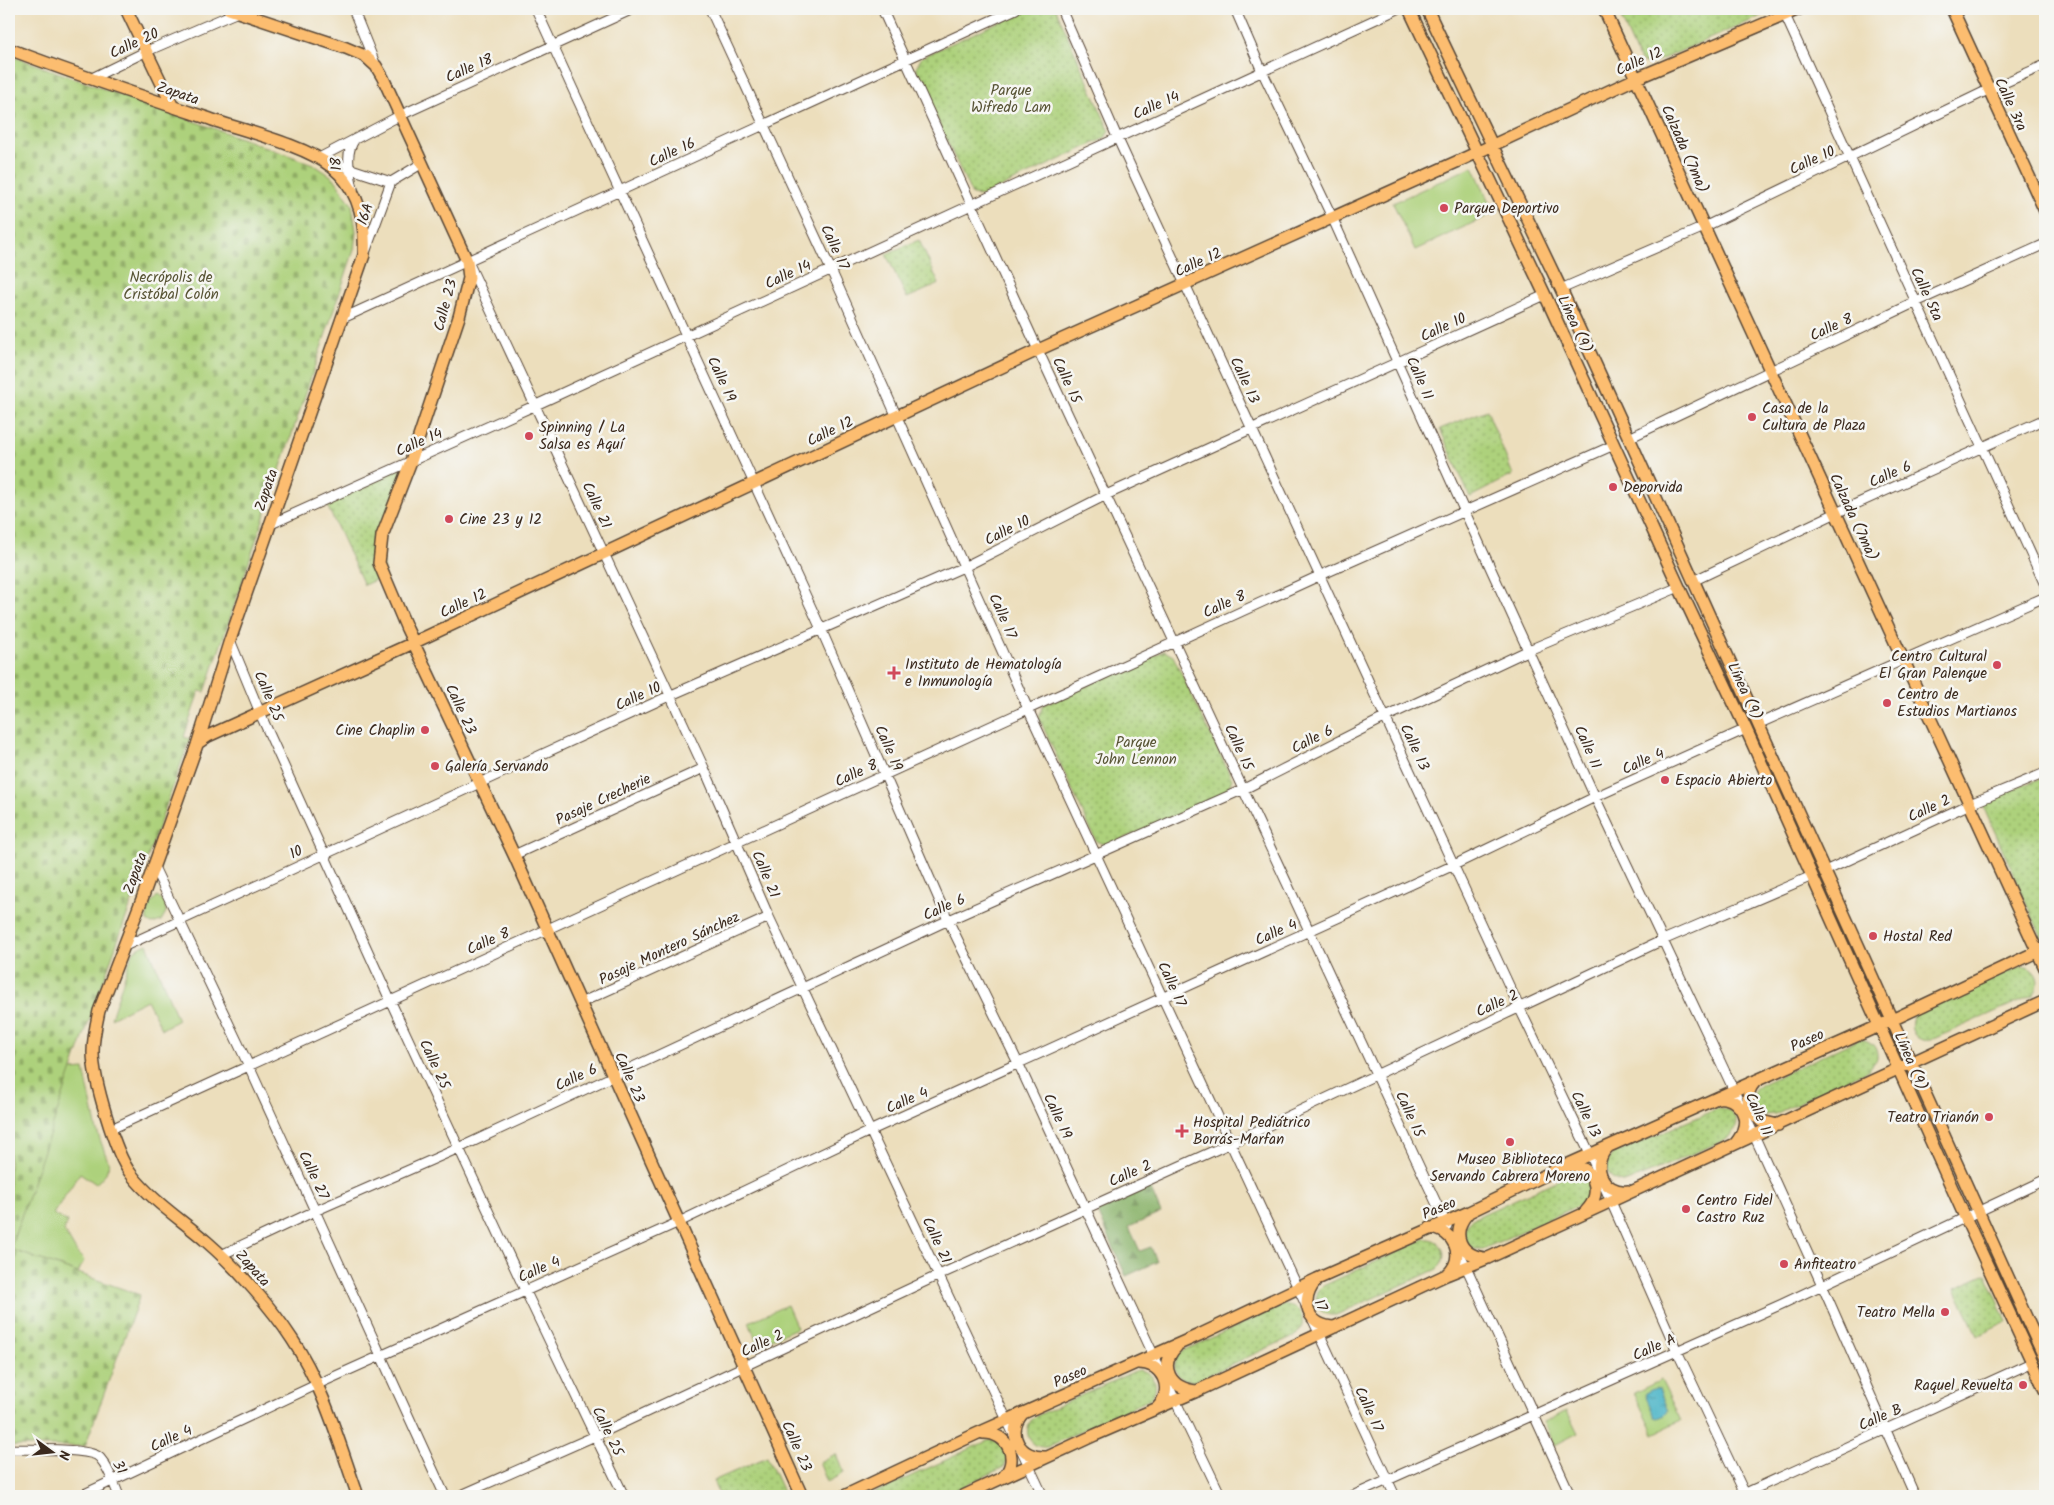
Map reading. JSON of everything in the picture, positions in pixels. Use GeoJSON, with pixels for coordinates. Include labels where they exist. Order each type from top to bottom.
{"type":"FeatureCollection","features":[{"type":"Feature","properties":{"kind":"main road"},"geometry":{"type":"LineString","coordinates":[[126,9],[173,107]]}},
{"type":"Feature","properties":{"kind":"main road","name":"Línea (9)"},"geometry":{"type":"LineString","coordinates":[[1409,9],[1545,295],[1746,729],[1965,1217],[2045,1390]]}},
{"type":"Feature","properties":{"kind":"main road","name":"Línea (9)"},"geometry":{"type":"LineString","coordinates":[[1427,9],[1561,289],[1825,871],[1910,1064],[1979,1210],[2045,1358]]}},
{"type":"Feature","properties":{"kind":"main road","name":"Calzada (7ma)"},"geometry":{"type":"LineString","coordinates":[[1604,9],[1970,804],[2041,950],[2045,968]]}},
{"type":"Feature","properties":{"kind":"main road","name":"Calle 12"},"geometry":{"type":"LineString","coordinates":[[198,743],[1038,350],[1637,78],[1799,9]]}},
{"type":"Feature","properties":{"kind":"main road","name":"Calle 3ra"},"geometry":{"type":"LineString","coordinates":[[1952,9],[2045,211]]}},
{"type":"Feature","properties":{"kind":"main road","name":"Calle 23"},"geometry":{"type":"LineString","coordinates":[[237,10],[346,48],[365,56],[376,66],[389,88],[467,261],[469,278],[459,317],[411,461],[382,536],[379,563],[414,643],[514,855],[802,1496]]}},
{"type":"Feature","properties":{"kind":"main road","name":"Zapata"},"geometry":{"type":"LineString","coordinates":[[9,49],[319,158],[333,168],[356,196],[364,224],[364,255],[269,525],[198,743],[125,946],[99,1011],[94,1038],[94,1065],[111,1129],[125,1167],[140,1185],[221,1255],[277,1318],[292,1339],[318,1384],[358,1496]]}},
{"type":"Feature","properties":{"kind":"main road"},"geometry":{"type":"LineString","coordinates":[[205,721],[228,728]]}},
{"type":"Feature","properties":{"kind":"main road","name":"Paseo"},"geometry":{"type":"LineString","coordinates":[[844,1496],[1024,1412],[1154,1356],[1614,1143],[1879,1024],[1892,1020],[2041,950]]}},
{"type":"Feature","properties":{"kind":"main road"},"geometry":{"type":"LineString","coordinates":[[963,1496],[1899,1070],[2045,1001]]}},
{"type":"Feature","properties":{"kind":"main road"},"geometry":{"type":"LineString","coordinates":[[1758,1079],[1752,1084],[1748,1092],[1749,1109],[1761,1121],[1778,1125]]}},
{"type":"Feature","properties":{"kind":"main road"},"geometry":{"type":"LineString","coordinates":[[1716,1098],[1724,1097],[1732,1100],[1743,1112],[1744,1129],[1735,1144]]}},
{"type":"Feature","properties":{"kind":"main road"},"geometry":{"type":"LineString","coordinates":[[1614,1143],[1606,1147],[1601,1154],[1599,1162],[1600,1176],[1607,1186],[1614,1190],[1631,1191]]}},
{"type":"Feature","properties":{"kind":"main road"},"geometry":{"type":"LineString","coordinates":[[1560,1168],[1568,1165],[1576,1166],[1584,1169],[1593,1179],[1596,1190],[1595,1199],[1585,1212]]}},
{"type":"Feature","properties":{"kind":"main road"},"geometry":{"type":"LineString","coordinates":[[1468,1212],[1459,1226],[1460,1241],[1465,1250],[1472,1255],[1479,1258],[1488,1258]]}},
{"type":"Feature","properties":{"kind":"main road"},"geometry":{"type":"LineString","coordinates":[[1430,1228],[1445,1232],[1455,1243],[1456,1262],[1446,1275]]}},
{"type":"Feature","properties":{"kind":"main road"},"geometry":{"type":"LineString","coordinates":[[1317,1279],[1307,1294],[1308,1311],[1320,1324],[1336,1327]]}},
{"type":"Feature","properties":{"kind":"main road"},"geometry":{"type":"LineString","coordinates":[[1178,1344],[1168,1358],[1167,1368],[1170,1375],[1181,1388],[1197,1391]]}},
{"type":"Feature","properties":{"kind":"main road"},"geometry":{"type":"LineString","coordinates":[[1136,1363],[1152,1365],[1164,1378],[1166,1394],[1157,1409]]}},
{"type":"Feature","properties":{"kind":"main road"},"geometry":{"type":"LineString","coordinates":[[1024,1412],[1016,1427],[1018,1443],[1030,1455],[1038,1458],[1047,1457]]}},
{"type":"Feature","properties":{"kind":"main road"},"geometry":{"type":"LineString","coordinates":[[976,1434],[992,1433],[1005,1441],[1009,1447],[1011,1462],[1004,1476],[998,1481]]}},
{"type":"Feature","properties":{"kind":"main road"},"geometry":{"type":"LineString","coordinates":[[859,1496],[866,1486]]}},
{"type":"Feature","properties":{"kind":"street"},"geometry":{"type":"LineString","coordinates":[[352,9],[376,66]]}},
{"type":"Feature","properties":{"kind":"street","name":"Calle 19"},"geometry":{"type":"LineString","coordinates":[[536,9],[821,629],[886,774],[948,920],[1019,1065],[1164,1378],[1221,1496]]}},
{"type":"Feature","properties":{"kind":"street","name":"Calle 18"},"geometry":{"type":"LineString","coordinates":[[319,158],[401,114],[633,9]]}},
{"type":"Feature","properties":{"kind":"street","name":"Calle 17"},"geometry":{"type":"LineString","coordinates":[[710,9],[966,566],[1028,709],[1298,1288]]}},
{"type":"Feature","properties":{"kind":"street","name":"Calle 15"},"geometry":{"type":"LineString","coordinates":[[882,9],[1038,350],[1378,1075],[1571,1496]]}},
{"type":"Feature","properties":{"kind":"street","name":"Calle 16"},"geometry":{"type":"LineString","coordinates":[[341,319],[1016,9]]}},
{"type":"Feature","properties":{"kind":"street","name":"Calle 13"},"geometry":{"type":"LineString","coordinates":[[1061,9],[1118,137],[1454,865],[1612,1200],[1743,1495]]}},
{"type":"Feature","properties":{"kind":"street","name":"Calle 11"},"geometry":{"type":"LineString","coordinates":[[1235,9],[1262,71],[1399,362],[1464,510],[1595,797],[1733,1090],[1915,1496]]}},
{"type":"Feature","properties":{"kind":"street","name":"Calle 14"},"geometry":{"type":"LineString","coordinates":[[269,525],[687,336],[1398,9]]}},
{"type":"Feature","properties":{"kind":"street","name":"Calle 20"},"geometry":{"type":"LineString","coordinates":[[90,79],[237,10]]}},
{"type":"Feature","properties":{"kind":"street","name":"Calle 5ta"},"geometry":{"type":"LineString","coordinates":[[1784,15],[2045,585]]}},
{"type":"Feature","properties":{"kind":"street","name":"Calle 10"},"geometry":{"type":"LineString","coordinates":[[1561,289],[1704,227],[1988,90],[2045,65]]}},
{"type":"Feature","properties":{"kind":"street","name":"18"},"geometry":{"type":"LineString","coordinates":[[356,196],[349,169],[349,150],[357,137]]}},
{"type":"Feature","properties":{"kind":"street"},"geometry":{"type":"LineString","coordinates":[[319,158],[391,182],[422,164]]}},
{"type":"Feature","properties":{"kind":"street","name":"16A"},"geometry":{"type":"LineString","coordinates":[[364,255],[391,182]]}},
{"type":"Feature","properties":{"kind":"street","name":"Calle 8"},"geometry":{"type":"LineString","coordinates":[[1629,438],[1916,302],[2045,244]]}},
{"type":"Feature","properties":{"kind":"street","name":"Calle 21"},"geometry":{"type":"LineString","coordinates":[[467,261],[536,405],[704,768],[769,917],[1043,1496]]}},
{"type":"Feature","properties":{"kind":"street","name":"Calle 10"},"geometry":{"type":"LineString","coordinates":[[480,784],[670,696],[966,566],[1106,495],[1545,295]]}},
{"type":"Feature","properties":{"kind":"street","name":"Calle 6"},"geometry":{"type":"LineString","coordinates":[[1693,581],[1836,513],[2045,419]]}},
{"type":"Feature","properties":{"kind":"street","name":"Calle 8"},"geometry":{"type":"LineString","coordinates":[[111,1129],[248,1064],[1321,574],[1614,445]]}},
{"type":"Feature","properties":{"kind":"street","name":"Calle 6"},"geometry":{"type":"LineString","coordinates":[[221,1255],[315,1211],[459,1148],[948,920],[1244,789],[1386,717],[1529,650],[1679,587]]}},
{"type":"Feature","properties":{"kind":"street"},"geometry":{"type":"LineString","coordinates":[[1758,724],[2045,597]]}},
{"type":"Feature","properties":{"kind":"street","name":"Calle 25"},"geometry":{"type":"LineString","coordinates":[[230,640],[260,713],[390,1000],[525,1290],[624,1496]]}},
{"type":"Feature","properties":{"kind":"street","name":"Calle 4"},"geometry":{"type":"LineString","coordinates":[[80,1496],[380,1355],[679,1222],[870,1132],[1310,932],[1595,797],[1746,729]]}},
{"type":"Feature","properties":{"kind":"street","name":"Pasaje Crecherie"},"geometry":{"type":"LineString","coordinates":[[514,855],[704,768]]}},
{"type":"Feature","properties":{"kind":"street","name":"Calle 2"},"geometry":{"type":"LineString","coordinates":[[1825,871],[1970,804],[2045,772]]}},
{"type":"Feature","properties":{"kind":"street","name":"10"},"geometry":{"type":"LineString","coordinates":[[125,946],[480,784]]}},
{"type":"Feature","properties":{"kind":"street","name":"Calle 27"},"geometry":{"type":"LineString","coordinates":[[154,867],[248,1064],[445,1496]]}},
{"type":"Feature","properties":{"kind":"street","name":"Calle 2"},"geometry":{"type":"LineString","coordinates":[[460,1496],[595,1436],[938,1275],[1231,1143],[1663,940],[1812,876]]}},
{"type":"Feature","properties":{"kind":"street","name":"Pasaje Montero Sánchez"},"geometry":{"type":"LineString","coordinates":[[580,1003],[769,917]]}},
{"type":"Feature","properties":{"kind":"street"},"geometry":{"type":"LineString","coordinates":[[1979,1210],[2045,1180]]}},
{"type":"Feature","properties":{"kind":"street","name":"Calle A"},"geometry":{"type":"LineString","coordinates":[[1352,1496],[1678,1351],[1979,1210]]}},
{"type":"Feature","properties":{"kind":"street","name":"17"},"geometry":{"type":"LineString","coordinates":[[1298,1288],[1319,1334]]}},
{"type":"Feature","properties":{"kind":"street","name":"Calle 17"},"geometry":{"type":"LineString","coordinates":[[1319,1334],[1395,1496]]}},
{"type":"Feature","properties":{"kind":"street","name":"Calle B"},"geometry":{"type":"LineString","coordinates":[[1743,1495],[2033,1362]]}},
{"type":"Feature","properties":{"kind":"street","name":"31"},"geometry":{"type":"LineString","coordinates":[[9,1449],[75,1450],[93,1453],[100,1456],[119,1496]]}},
{"type":"Feature","properties":{"kind":"green space","name":"Parque Wifredo Lam"},"geometry":{"type":"Polygon","coordinates":[[[1027,9],[1056,9],[1109,130],[1105,138],[982,196],[972,195],[916,68],[922,57],[1027,9]]]}},
{"type":"Feature","properties":{"kind":"green space"},"geometry":{"type":"Polygon","coordinates":[[[1617,9],[1778,9],[1653,63],[1648,63],[1643,62],[1638,57],[1617,9]]]}},
{"type":"Feature","properties":{"kind":"green space","name":"Necrópolis de Cristóbal Colón"},"geometry":{"type":"Polygon","coordinates":[[[9,55],[313,164],[334,178],[352,205],[356,231],[354,250],[205,692],[199,691],[184,737],[190,739],[10,1249],[140,1295],[85,1446],[9,1446],[9,55]]]}},
{"type":"Feature","properties":{"kind":"green space","name":"Parque Deportivo"},"geometry":{"type":"Polygon","coordinates":[[[1473,166],[1494,213],[1415,250],[1393,203],[1473,166]]]}},
{"type":"Feature","properties":{"kind":"green space"},"geometry":{"type":"Polygon","coordinates":[[[919,240],[939,284],[907,298],[886,254],[919,240]]]}},
{"type":"Feature","properties":{"kind":"green space"},"geometry":{"type":"Polygon","coordinates":[[[1487,410],[1513,475],[1470,497],[1440,429],[1487,410]]]}},
{"type":"Feature","properties":{"kind":"green space"},"geometry":{"type":"Polygon","coordinates":[[[411,461],[382,536],[384,576],[364,585],[325,501],[411,461]]]}},
{"type":"Feature","properties":{"kind":"green space","name":"Parque John Lennon"},"geometry":{"type":"Polygon","coordinates":[[[1164,651],[1173,656],[1232,779],[1227,792],[1107,846],[1096,841],[1039,718],[1043,705],[1164,651]]]}},
{"type":"Feature","properties":{"kind":"green space"},"geometry":{"type":"Polygon","coordinates":[[[2043,777],[2045,782],[2045,936],[2042,938],[1982,803],[2043,777]]]}},
{"type":"Feature","properties":{"kind":"green space"},"geometry":{"type":"Polygon","coordinates":[[[157,897],[165,903],[166,912],[161,921],[152,924],[147,921],[147,915],[150,905],[157,897]]]}},
{"type":"Feature","properties":{"kind":"green space"},"geometry":{"type":"Polygon","coordinates":[[[147,944],[178,1020],[162,1029],[147,1000],[111,1018],[131,957],[135,950],[147,944]]]}},
{"type":"Feature","properties":{"kind":"green space"},"geometry":{"type":"Polygon","coordinates":[[[2021,966],[2031,969],[2037,976],[2038,986],[2033,995],[1931,1040],[1921,1039],[1914,1034],[1911,1025],[1914,1015],[2021,966]]]}},
{"type":"Feature","properties":{"kind":"green space"},"geometry":{"type":"Polygon","coordinates":[[[1859,1039],[1873,1045],[1876,1051],[1877,1059],[1868,1070],[1775,1114],[1764,1115],[1753,1105],[1754,1093],[1762,1084],[1859,1039]]]}},
{"type":"Feature","properties":{"kind":"green space"},"geometry":{"type":"Polygon","coordinates":[[[84,1069],[97,1131],[109,1164],[106,1173],[96,1184],[80,1173],[53,1214],[67,1222],[64,1231],[77,1253],[84,1260],[78,1273],[10,1249],[71,1070],[84,1069]]]}},
{"type":"Feature","properties":{"kind":"green space"},"geometry":{"type":"Polygon","coordinates":[[[1719,1108],[1730,1112],[1735,1120],[1736,1128],[1727,1139],[1627,1182],[1621,1182],[1611,1177],[1607,1168],[1610,1158],[1614,1153],[1719,1108]]]}},
{"type":"Feature","properties":{"kind":"green space"},"geometry":{"type":"Polygon","coordinates":[[[1576,1173],[1586,1177],[1591,1191],[1588,1200],[1584,1203],[1483,1249],[1473,1249],[1465,1243],[1464,1228],[1470,1220],[1576,1173]]]}},
{"type":"Feature","properties":{"kind":"green space"},"geometry":{"type":"Polygon","coordinates":[[[1150,1187],[1161,1213],[1129,1227],[1140,1251],[1151,1247],[1157,1262],[1126,1276],[1097,1210],[1150,1187]]]}},
{"type":"Feature","properties":{"kind":"green space"},"geometry":{"type":"Polygon","coordinates":[[[1424,1239],[1430,1239],[1440,1244],[1444,1254],[1441,1264],[1437,1269],[1336,1315],[1330,1315],[1320,1310],[1316,1301],[1319,1291],[1323,1286],[1424,1239]]]}},
{"type":"Feature","properties":{"kind":"green space"},"geometry":{"type":"Polygon","coordinates":[[[1986,1274],[2007,1321],[1977,1335],[1955,1288],[1986,1274]]]}},
{"type":"Feature","properties":{"kind":"green space"},"geometry":{"type":"Polygon","coordinates":[[[787,1305],[797,1328],[758,1345],[749,1322],[787,1305]]]}},
{"type":"Feature","properties":{"kind":"green space"},"geometry":{"type":"Polygon","coordinates":[[[1282,1305],[1294,1307],[1301,1314],[1302,1325],[1296,1335],[1195,1381],[1183,1379],[1176,1372],[1175,1362],[1181,1352],[1282,1305]]]}},
{"type":"Feature","properties":{"kind":"green space"},"geometry":{"type":"Polygon","coordinates":[[[1140,1370],[1150,1375],[1155,1382],[1154,1392],[1148,1400],[1047,1447],[1036,1445],[1029,1438],[1028,1427],[1034,1417],[1140,1370]]]}},
{"type":"Feature","properties":{"kind":"green space"},"geometry":{"type":"Polygon","coordinates":[[[1661,1380],[1681,1421],[1654,1434],[1634,1393],[1661,1380]]]}},
{"type":"Feature","properties":{"kind":"green space"},"geometry":{"type":"Polygon","coordinates":[[[1567,1411],[1578,1433],[1555,1445],[1544,1422],[1567,1411]]]}},
{"type":"Feature","properties":{"kind":"green space"},"geometry":{"type":"Polygon","coordinates":[[[992,1440],[1002,1444],[1008,1458],[1004,1467],[943,1496],[868,1496],[987,1441],[992,1440]]]}},
{"type":"Feature","properties":{"kind":"green space"},"geometry":{"type":"Polygon","coordinates":[[[836,1454],[844,1473],[827,1482],[819,1462],[836,1454]]]}},
{"type":"Feature","properties":{"kind":"green space"},"geometry":{"type":"Polygon","coordinates":[[[767,1457],[785,1496],[720,1496],[713,1481],[767,1457]]]}},
{"type":"Feature","properties":{"kind":"water"},"geometry":{"type":"Polygon","coordinates":[[[1655,1388],[1659,1389],[1668,1411],[1665,1415],[1658,1418],[1655,1417],[1645,1395],[1655,1388]]]}},
{"type":"Feature","properties":{"kind":"place","name":"Parque Deportivo"},"geometry":{"type":"Point","coordinates":[1444,208]}},
{"type":"Feature","properties":{"kind":"place","name":"Casa de la Cultura de Plaza"},"geometry":{"type":"Point","coordinates":[1752,417]}},
{"type":"Feature","properties":{"kind":"place","name":"Spinning / La Salsa es Aquí"},"geometry":{"type":"Point","coordinates":[529,436]}},
{"type":"Feature","properties":{"kind":"place","name":"Deporvida"},"geometry":{"type":"Point","coordinates":[1613,487]}},
{"type":"Feature","properties":{"kind":"place","name":"Cine 23 y 12"},"geometry":{"type":"Point","coordinates":[449,519]}},
{"type":"Feature","properties":{"kind":"place","name":"Centro Cultural El Gran Palenque"},"geometry":{"type":"Point","coordinates":[1997,665]}},
{"type":"Feature","properties":{"kind":"place","name":"Instituto de Hematología e Inmunología"},"geometry":{"type":"Point","coordinates":[894,673]}},
{"type":"Feature","properties":{"kind":"place","name":"Centro de Estudios Martianos"},"geometry":{"type":"Point","coordinates":[1887,703]}},
{"type":"Feature","properties":{"kind":"place","name":"Cine Chaplin"},"geometry":{"type":"Point","coordinates":[425,730]}},
{"type":"Feature","properties":{"kind":"place","name":"Galería Servando"},"geometry":{"type":"Point","coordinates":[435,766]}},
{"type":"Feature","properties":{"kind":"place","name":"Espacio Abierto"},"geometry":{"type":"Point","coordinates":[1665,780]}},
{"type":"Feature","properties":{"kind":"place","name":"Hostal Red"},"geometry":{"type":"Point","coordinates":[1873,936]}},
{"type":"Feature","properties":{"kind":"place","name":"Teatro Trianón"},"geometry":{"type":"Point","coordinates":[1989,1117]}},
{"type":"Feature","properties":{"kind":"place","name":"Hospital Pediátrico Borrás-Marfan"},"geometry":{"type":"Point","coordinates":[1182,1131]}},
{"type":"Feature","properties":{"kind":"place","name":"Museo Biblioteca Servando Cabrera Moreno"},"geometry":{"type":"Point","coordinates":[1510,1142]}},
{"type":"Feature","properties":{"kind":"place","name":"Centro Fidel Castro Ruz"},"geometry":{"type":"Point","coordinates":[1686,1209]}},
{"type":"Feature","properties":{"kind":"place","name":"Anfiteatro"},"geometry":{"type":"Point","coordinates":[1784,1264]}},
{"type":"Feature","properties":{"kind":"place","name":"Teatro Mella"},"geometry":{"type":"Point","coordinates":[1945,1312]}},
{"type":"Feature","properties":{"kind":"place","name":"Raquel Revuelta"},"geometry":{"type":"Point","coordinates":[2023,1385]}}]}
